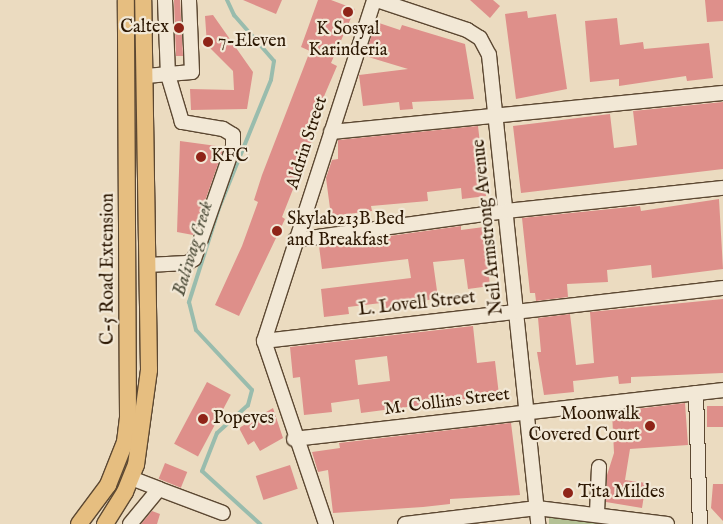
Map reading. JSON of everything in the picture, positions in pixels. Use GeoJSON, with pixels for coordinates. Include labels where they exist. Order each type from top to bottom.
{"type":"FeatureCollection","features":[{"type":"Feature","properties":{"kind":"main road","name":"C-5 Road Extension"},"geometry":{"type":"LineString","coordinates":[[79,524],[108,486],[125,442],[128,416],[126,0]]}},
{"type":"Feature","properties":{"kind":"main road"},"geometry":{"type":"LineString","coordinates":[[105,524],[131,478],[140,449],[149,370],[144,0]]}},
{"type":"Feature","properties":{"kind":"street"},"geometry":{"type":"LineString","coordinates":[[147,265],[187,263],[194,259],[233,146],[233,135],[223,129],[182,122],[168,74],[165,0]]}},
{"type":"Feature","properties":{"kind":"street"},"geometry":{"type":"LineString","coordinates":[[146,76],[190,74],[193,69],[189,0]]}},
{"type":"Feature","properties":{"kind":"street","name":"Neil Armstrong Avenue"},"geometry":{"type":"LineString","coordinates":[[376,0],[467,30],[480,38],[489,55],[497,116],[538,524]]}},
{"type":"Feature","properties":{"kind":"street","name":"Aldrin Street"},"geometry":{"type":"LineString","coordinates":[[264,341],[295,240],[376,0]]}},
{"type":"Feature","properties":{"kind":"street"},"geometry":{"type":"LineString","coordinates":[[331,132],[723,93]]}},
{"type":"Feature","properties":{"kind":"street"},"geometry":{"type":"LineString","coordinates":[[295,240],[506,211],[723,188]]}},
{"type":"Feature","properties":{"kind":"street","name":"L. Lovell Street"},"geometry":{"type":"LineString","coordinates":[[264,341],[723,288]]}},
{"type":"Feature","properties":{"kind":"street"},"geometry":{"type":"LineString","coordinates":[[264,341],[294,440],[326,524]]}},
{"type":"Feature","properties":{"kind":"street","name":"M. Collins Street"},"geometry":{"type":"LineString","coordinates":[[294,440],[723,390]]}},
{"type":"Feature","properties":{"kind":"street"},"geometry":{"type":"LineString","coordinates":[[696,393],[700,524]]}},
{"type":"Feature","properties":{"kind":"street"},"geometry":{"type":"LineString","coordinates":[[597,512],[598,467]]}},
{"type":"Feature","properties":{"kind":"street"},"geometry":{"type":"LineString","coordinates":[[131,478],[223,513]]}},
{"type":"Feature","properties":{"kind":"street"},"geometry":{"type":"LineString","coordinates":[[130,524],[148,498],[159,489]]}},
{"type":"Feature","properties":{"kind":"street"},"geometry":{"type":"LineString","coordinates":[[405,524],[537,508],[597,512],[622,521],[666,524]]}},
{"type":"Feature","properties":{"kind":"green space"},"geometry":{"type":"Polygon","coordinates":[[[549,515],[608,523],[608,524],[549,524],[549,515]]]}},
{"type":"Feature","properties":{"kind":"building"},"geometry":{"type":"Polygon","coordinates":[[[174,0],[180,0],[183,56],[176,56],[174,0]]]}},
{"type":"Feature","properties":{"kind":"building"},"geometry":{"type":"Polygon","coordinates":[[[243,0],[282,0],[276,14],[243,0]]]}},
{"type":"Feature","properties":{"kind":"building"},"geometry":{"type":"Polygon","coordinates":[[[318,0],[331,0],[355,9],[331,63],[337,66],[310,129],[316,131],[282,217],[285,219],[239,316],[215,305],[242,246],[258,202],[254,200],[262,175],[310,51],[301,47],[318,0]]]}},
{"type":"Feature","properties":{"kind":"building"},"geometry":{"type":"Polygon","coordinates":[[[470,0],[493,0],[500,6],[490,18],[470,0]]]}},
{"type":"Feature","properties":{"kind":"building"},"geometry":{"type":"Polygon","coordinates":[[[705,0],[723,0],[723,21],[707,22],[705,0]]]}},
{"type":"Feature","properties":{"kind":"building"},"geometry":{"type":"Polygon","coordinates":[[[527,11],[528,18],[556,14],[567,89],[516,99],[505,14],[527,11]]]}},
{"type":"Feature","properties":{"kind":"building"},"geometry":{"type":"Polygon","coordinates":[[[213,15],[253,72],[247,109],[191,110],[190,89],[234,90],[233,71],[207,45],[205,16],[213,15]]]}},
{"type":"Feature","properties":{"kind":"building"},"geometry":{"type":"Polygon","coordinates":[[[617,18],[620,45],[643,42],[644,49],[709,43],[713,78],[687,81],[686,76],[619,86],[619,79],[590,82],[585,21],[617,18]]]}},
{"type":"Feature","properties":{"kind":"building"},"geometry":{"type":"Polygon","coordinates":[[[376,22],[400,30],[402,25],[465,44],[474,99],[412,102],[413,109],[400,110],[399,102],[363,106],[359,75],[408,69],[365,56],[376,22]]]}},
{"type":"Feature","properties":{"kind":"building"},"geometry":{"type":"Polygon","coordinates":[[[723,102],[723,169],[521,193],[513,126],[610,114],[614,148],[637,145],[633,111],[723,102]]]}},
{"type":"Feature","properties":{"kind":"building"},"geometry":{"type":"Polygon","coordinates":[[[478,126],[486,196],[462,199],[461,188],[427,192],[428,201],[371,206],[372,211],[331,216],[326,178],[332,160],[338,159],[338,140],[478,126]]]}},
{"type":"Feature","properties":{"kind":"building"},"geometry":{"type":"Polygon","coordinates":[[[180,141],[224,147],[193,235],[177,232],[180,141]]]}},
{"type":"Feature","properties":{"kind":"building"},"geometry":{"type":"Polygon","coordinates":[[[719,199],[723,269],[652,278],[651,265],[607,270],[608,282],[567,284],[568,297],[536,301],[535,293],[530,293],[522,218],[640,206],[641,211],[719,199]]]}},
{"type":"Feature","properties":{"kind":"building"},"geometry":{"type":"Polygon","coordinates":[[[461,226],[461,230],[484,227],[490,286],[468,289],[464,259],[433,262],[438,298],[382,309],[381,303],[348,307],[349,314],[324,317],[321,289],[411,278],[408,259],[322,269],[319,246],[461,226]]]}},
{"type":"Feature","properties":{"kind":"building"},"geometry":{"type":"Polygon","coordinates":[[[723,299],[723,373],[631,377],[631,383],[619,384],[618,376],[573,381],[574,392],[544,395],[537,352],[541,352],[538,318],[570,314],[576,365],[594,363],[590,312],[723,299]]]}},
{"type":"Feature","properties":{"kind":"building"},"geometry":{"type":"Polygon","coordinates":[[[473,326],[477,363],[495,361],[499,395],[361,413],[359,399],[331,403],[332,412],[304,415],[300,377],[293,378],[290,347],[473,326]],[[387,356],[355,360],[358,385],[390,381],[387,356]]]}},
{"type":"Feature","properties":{"kind":"building","name":"Popeyes"},"geometry":{"type":"Polygon","coordinates":[[[207,382],[231,395],[198,456],[174,444],[207,382]]]}},
{"type":"Feature","properties":{"kind":"building","name":"Moonwalk Covered Court"},"geometry":{"type":"Polygon","coordinates":[[[685,403],[688,445],[630,449],[625,480],[646,483],[642,508],[606,502],[607,475],[614,453],[612,412],[685,403]]]}},
{"type":"Feature","properties":{"kind":"building"},"geometry":{"type":"Polygon","coordinates":[[[707,406],[723,406],[723,427],[707,427],[707,406]]]}},
{"type":"Feature","properties":{"kind":"building"},"geometry":{"type":"Polygon","coordinates":[[[273,408],[283,438],[260,451],[254,441],[248,445],[239,428],[273,408]]]}},
{"type":"Feature","properties":{"kind":"building"},"geometry":{"type":"Polygon","coordinates":[[[511,423],[520,495],[450,499],[450,504],[333,513],[328,470],[318,472],[312,452],[340,448],[339,443],[511,423]]]}},
{"type":"Feature","properties":{"kind":"building"},"geometry":{"type":"Polygon","coordinates":[[[165,463],[187,472],[181,488],[159,479],[165,463]]]}},
{"type":"Feature","properties":{"kind":"building"},"geometry":{"type":"Polygon","coordinates":[[[290,465],[298,489],[263,500],[256,476],[290,465]]]}},
{"type":"Feature","properties":{"kind":"building"},"geometry":{"type":"Polygon","coordinates":[[[713,484],[723,484],[723,521],[711,508],[713,484]]]}},
{"type":"Feature","properties":{"kind":"building"},"geometry":{"type":"Polygon","coordinates":[[[152,511],[160,514],[157,524],[141,524],[152,511]]]}},
{"type":"Feature","properties":{"kind":"waterway","name":"Baliwag Creek"},"geometry":{"type":"LineString","coordinates":[[227,0],[234,15],[274,61],[271,80],[219,208],[189,302],[196,330],[252,390],[248,405],[217,433],[202,471],[260,524]]}},
{"type":"Feature","properties":{"kind":"place","name":"K Sosyal Karinderia"},"geometry":{"type":"Point","coordinates":[348,12]}},
{"type":"Feature","properties":{"kind":"place","name":"Caltex"},"geometry":{"type":"Point","coordinates":[179,28]}},
{"type":"Feature","properties":{"kind":"place","name":"7-Eleven"},"geometry":{"type":"Point","coordinates":[208,42]}},
{"type":"Feature","properties":{"kind":"place","name":"KFC"},"geometry":{"type":"Point","coordinates":[201,157]}},
{"type":"Feature","properties":{"kind":"place","name":"Skylab213B Bed and Breakfast"},"geometry":{"type":"Point","coordinates":[277,231]}},
{"type":"Feature","properties":{"kind":"place","name":"Popeyes"},"geometry":{"type":"Point","coordinates":[203,419]}},
{"type":"Feature","properties":{"kind":"place","name":"Moonwalk Covered Court"},"geometry":{"type":"Point","coordinates":[650,426]}},
{"type":"Feature","properties":{"kind":"place","name":"Tita Mildes"},"geometry":{"type":"Point","coordinates":[568,493]}}]}
